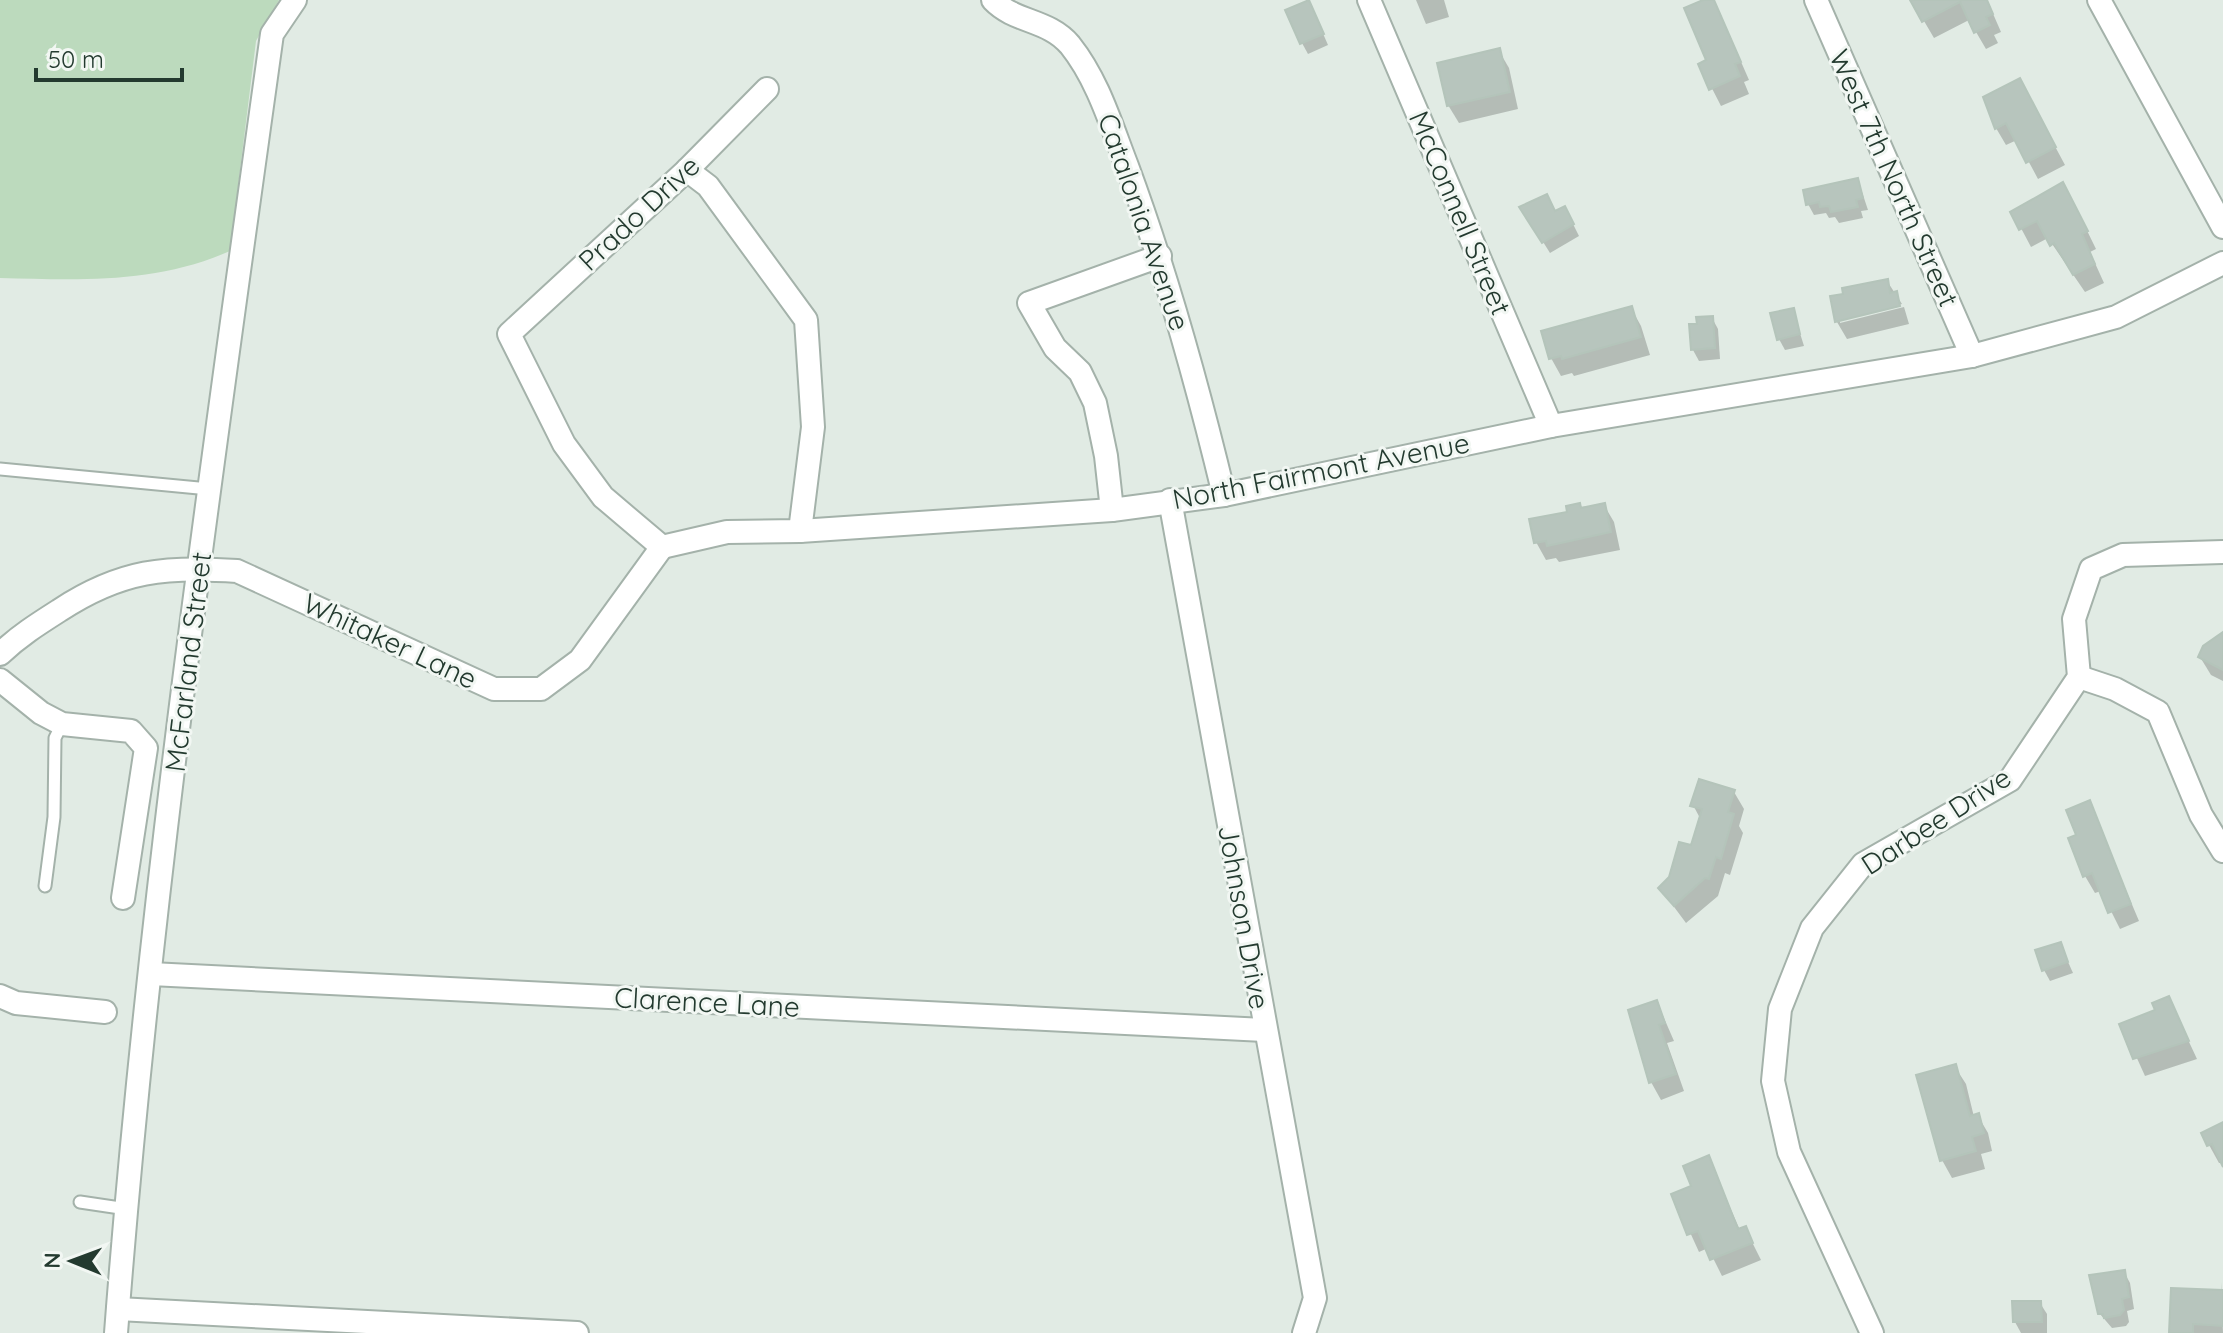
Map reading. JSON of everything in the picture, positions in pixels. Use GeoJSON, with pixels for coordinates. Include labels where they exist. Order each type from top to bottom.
{"type":"FeatureCollection","features":[{"type":"Feature","properties":{"kind":"street","name":"McFarland Street"},"geometry":{"type":"LineString","coordinates":[[116,1333],[151,974],[209,489],[272,34],[295,0]]}},
{"type":"Feature","properties":{"kind":"street","name":"Catalonia Avenue"},"geometry":{"type":"LineString","coordinates":[[993,0],[1007,15],[1049,26],[1069,44],[1098,89],[1160,256],[1224,495]]}},
{"type":"Feature","properties":{"kind":"street","name":"McConnell Street"},"geometry":{"type":"LineString","coordinates":[[1369,0],[1551,426]]}},
{"type":"Feature","properties":{"kind":"street","name":"West 7th North Street"},"geometry":{"type":"LineString","coordinates":[[1816,0],[1972,356]]}},
{"type":"Feature","properties":{"kind":"street"},"geometry":{"type":"LineString","coordinates":[[2099,0],[2223,227]]}},
{"type":"Feature","properties":{"kind":"street","name":"Prado Drive"},"geometry":{"type":"LineString","coordinates":[[662,547],[603,497],[564,444],[509,334],[687,170],[767,89]]}},
{"type":"Feature","properties":{"kind":"street"},"geometry":{"type":"LineString","coordinates":[[687,170],[708,186],[806,320],[813,427],[800,531]]}},
{"type":"Feature","properties":{"kind":"street"},"geometry":{"type":"LineString","coordinates":[[1112,510],[1106,456],[1095,403],[1080,372],[1055,348],[1029,303],[1160,256]]}},
{"type":"Feature","properties":{"kind":"street","name":"North Fairmont Avenue"},"geometry":{"type":"LineString","coordinates":[[662,547],[727,532],[800,531],[1112,510],[1224,495],[1551,426],[1972,356],[2116,317],[2223,263]]}},
{"type":"Feature","properties":{"kind":"street","name":"Johnson Drive"},"geometry":{"type":"LineString","coordinates":[[1170,500],[1315,1298],[1304,1333]]}},
{"type":"Feature","properties":{"kind":"street","name":"Whitaker Lane"},"geometry":{"type":"LineString","coordinates":[[0,654],[28,629],[115,579],[148,570],[199,568],[237,571],[494,689],[541,689],[580,660],[662,547]]}},
{"type":"Feature","properties":{"kind":"street"},"geometry":{"type":"LineString","coordinates":[[2223,552],[2123,555],[2091,569],[2074,619],[2079,677],[2115,689],[2158,712],[2201,815],[2223,851]]}},
{"type":"Feature","properties":{"kind":"street","name":"Darbee Drive"},"geometry":{"type":"LineString","coordinates":[[1872,1333],[1789,1152],[1773,1081],[1780,1009],[1812,928],[1863,864],[2010,780],[2079,677]]}},
{"type":"Feature","properties":{"kind":"street"},"geometry":{"type":"LineString","coordinates":[[0,680],[41,713],[62,724],[131,731],[146,748],[123,898]]}},
{"type":"Feature","properties":{"kind":"street","name":"Clarence Lane"},"geometry":{"type":"LineString","coordinates":[[151,974],[1264,1030]]}},
{"type":"Feature","properties":{"kind":"street"},"geometry":{"type":"LineString","coordinates":[[0,996],[16,1003],[105,1012]]}},
{"type":"Feature","properties":{"kind":"street"},"geometry":{"type":"LineString","coordinates":[[118,1309],[577,1333]]}},
{"type":"Feature","properties":{"kind":"lane"},"geometry":{"type":"LineString","coordinates":[[0,469],[209,489]]}},
{"type":"Feature","properties":{"kind":"lane"},"geometry":{"type":"LineString","coordinates":[[45,886],[54,817],[55,738],[62,724]]}},
{"type":"Feature","properties":{"kind":"lane"},"geometry":{"type":"LineString","coordinates":[[80,1202],[127,1209]]}},
{"type":"Feature","properties":{"kind":"green space"},"geometry":{"type":"Polygon","coordinates":[[[0,0],[279,0],[256,41],[230,251],[202,262],[145,275],[88,279],[0,278],[0,0]]]}},
{"type":"Feature","properties":{"kind":"building"},"geometry":{"type":"Polygon","coordinates":[[[1309,0],[1324,34],[1300,44],[1285,10],[1309,0]]]}},
{"type":"Feature","properties":{"kind":"building"},"geometry":{"type":"Polygon","coordinates":[[[1703,0],[1714,0],[1741,62],[1735,64],[1740,76],[1709,90],[1698,64],[1706,60],[1684,8],[1703,0]]]}},
{"type":"Feature","properties":{"kind":"building"},"geometry":{"type":"Polygon","coordinates":[[[1910,0],[1987,0],[1993,14],[1986,17],[1990,25],[1974,33],[1960,2],[1922,22],[1910,0]]]}},
{"type":"Feature","properties":{"kind":"building"},"geometry":{"type":"Polygon","coordinates":[[[1500,48],[1510,92],[1447,106],[1437,63],[1500,48]]]}},
{"type":"Feature","properties":{"kind":"building"},"geometry":{"type":"Polygon","coordinates":[[[2020,78],[2056,147],[2026,163],[2006,123],[1995,129],[1983,97],[2020,78]]]}},
{"type":"Feature","properties":{"kind":"building"},"geometry":{"type":"Polygon","coordinates":[[[1858,178],[1863,198],[1856,200],[1858,207],[1831,212],[1829,206],[1820,207],[1819,202],[1806,205],[1803,190],[1858,178]]]}},
{"type":"Feature","properties":{"kind":"building"},"geometry":{"type":"Polygon","coordinates":[[[2063,182],[2088,231],[2082,234],[2095,264],[2073,275],[2054,243],[2050,246],[2037,221],[2019,230],[2010,212],[2063,182]]]}},
{"type":"Feature","properties":{"kind":"building"},"geometry":{"type":"Polygon","coordinates":[[[1547,194],[1555,211],[1565,206],[1574,224],[1542,243],[1519,207],[1547,194]]]}},
{"type":"Feature","properties":{"kind":"building"},"geometry":{"type":"Polygon","coordinates":[[[1888,279],[1890,293],[1897,291],[1900,306],[1835,322],[1830,296],[1843,294],[1842,288],[1888,279]]]}},
{"type":"Feature","properties":{"kind":"building"},"geometry":{"type":"Polygon","coordinates":[[[1632,306],[1641,337],[1562,359],[1561,356],[1549,359],[1541,331],[1632,306]]]}},
{"type":"Feature","properties":{"kind":"building"},"geometry":{"type":"Polygon","coordinates":[[[1794,308],[1800,334],[1777,340],[1770,313],[1794,308]]]}},
{"type":"Feature","properties":{"kind":"building"},"geometry":{"type":"Polygon","coordinates":[[[1713,316],[1715,348],[1691,350],[1689,324],[1697,324],[1696,317],[1713,316]]]}},
{"type":"Feature","properties":{"kind":"building"},"geometry":{"type":"Polygon","coordinates":[[[1580,503],[1581,508],[1605,503],[1611,532],[1547,546],[1546,541],[1534,543],[1529,519],[1567,512],[1566,506],[1580,503]]]}},
{"type":"Feature","properties":{"kind":"building"},"geometry":{"type":"Polygon","coordinates":[[[2223,632],[2223,670],[2198,657],[2203,646],[2223,632]]]}},
{"type":"Feature","properties":{"kind":"building"},"geometry":{"type":"Polygon","coordinates":[[[1699,779],[1735,790],[1728,812],[1734,814],[1721,859],[1716,857],[1709,879],[1705,878],[1674,906],[1658,888],[1669,877],[1679,842],[1691,845],[1702,809],[1690,806],[1699,779]]]}},
{"type":"Feature","properties":{"kind":"building"},"geometry":{"type":"Polygon","coordinates":[[[2090,800],[2131,904],[2108,913],[2092,873],[2083,877],[2068,838],[2076,835],[2066,810],[2090,800]]]}},
{"type":"Feature","properties":{"kind":"building"},"geometry":{"type":"Polygon","coordinates":[[[2061,942],[2068,962],[2042,971],[2035,950],[2061,942]]]}},
{"type":"Feature","properties":{"kind":"building"},"geometry":{"type":"Polygon","coordinates":[[[2169,996],[2189,1041],[2133,1059],[2119,1024],[2155,1010],[2152,1003],[2169,996]]]}},
{"type":"Feature","properties":{"kind":"building"},"geometry":{"type":"Polygon","coordinates":[[[1657,1000],[1665,1023],[1659,1025],[1676,1074],[1649,1083],[1628,1010],[1657,1000]]]}},
{"type":"Feature","properties":{"kind":"building"},"geometry":{"type":"Polygon","coordinates":[[[1956,1064],[1970,1116],[1979,1113],[1984,1133],[1972,1137],[1976,1151],[1940,1161],[1916,1075],[1956,1064]]]}},
{"type":"Feature","properties":{"kind":"building"},"geometry":{"type":"Polygon","coordinates":[[[2223,1122],[2223,1167],[2212,1144],[2207,1146],[2201,1133],[2223,1122]]]}},
{"type":"Feature","properties":{"kind":"building"},"geometry":{"type":"Polygon","coordinates":[[[1709,1155],[1738,1229],[1746,1226],[1753,1243],[1710,1260],[1698,1231],[1687,1235],[1671,1194],[1691,1186],[1683,1166],[1709,1155]]]}},
{"type":"Feature","properties":{"kind":"building"},"geometry":{"type":"Polygon","coordinates":[[[2125,1270],[2129,1297],[2122,1299],[2124,1310],[2120,1315],[2104,1318],[2103,1314],[2098,1314],[2089,1275],[2125,1270]]]}},
{"type":"Feature","properties":{"kind":"building"},"geometry":{"type":"Polygon","coordinates":[[[2171,1288],[2223,1290],[2223,1326],[2193,1324],[2193,1333],[2169,1333],[2171,1288]]]}},
{"type":"Feature","properties":{"kind":"building"},"geometry":{"type":"Polygon","coordinates":[[[2012,1301],[2041,1301],[2042,1322],[2013,1322],[2012,1301]]]}}]}
